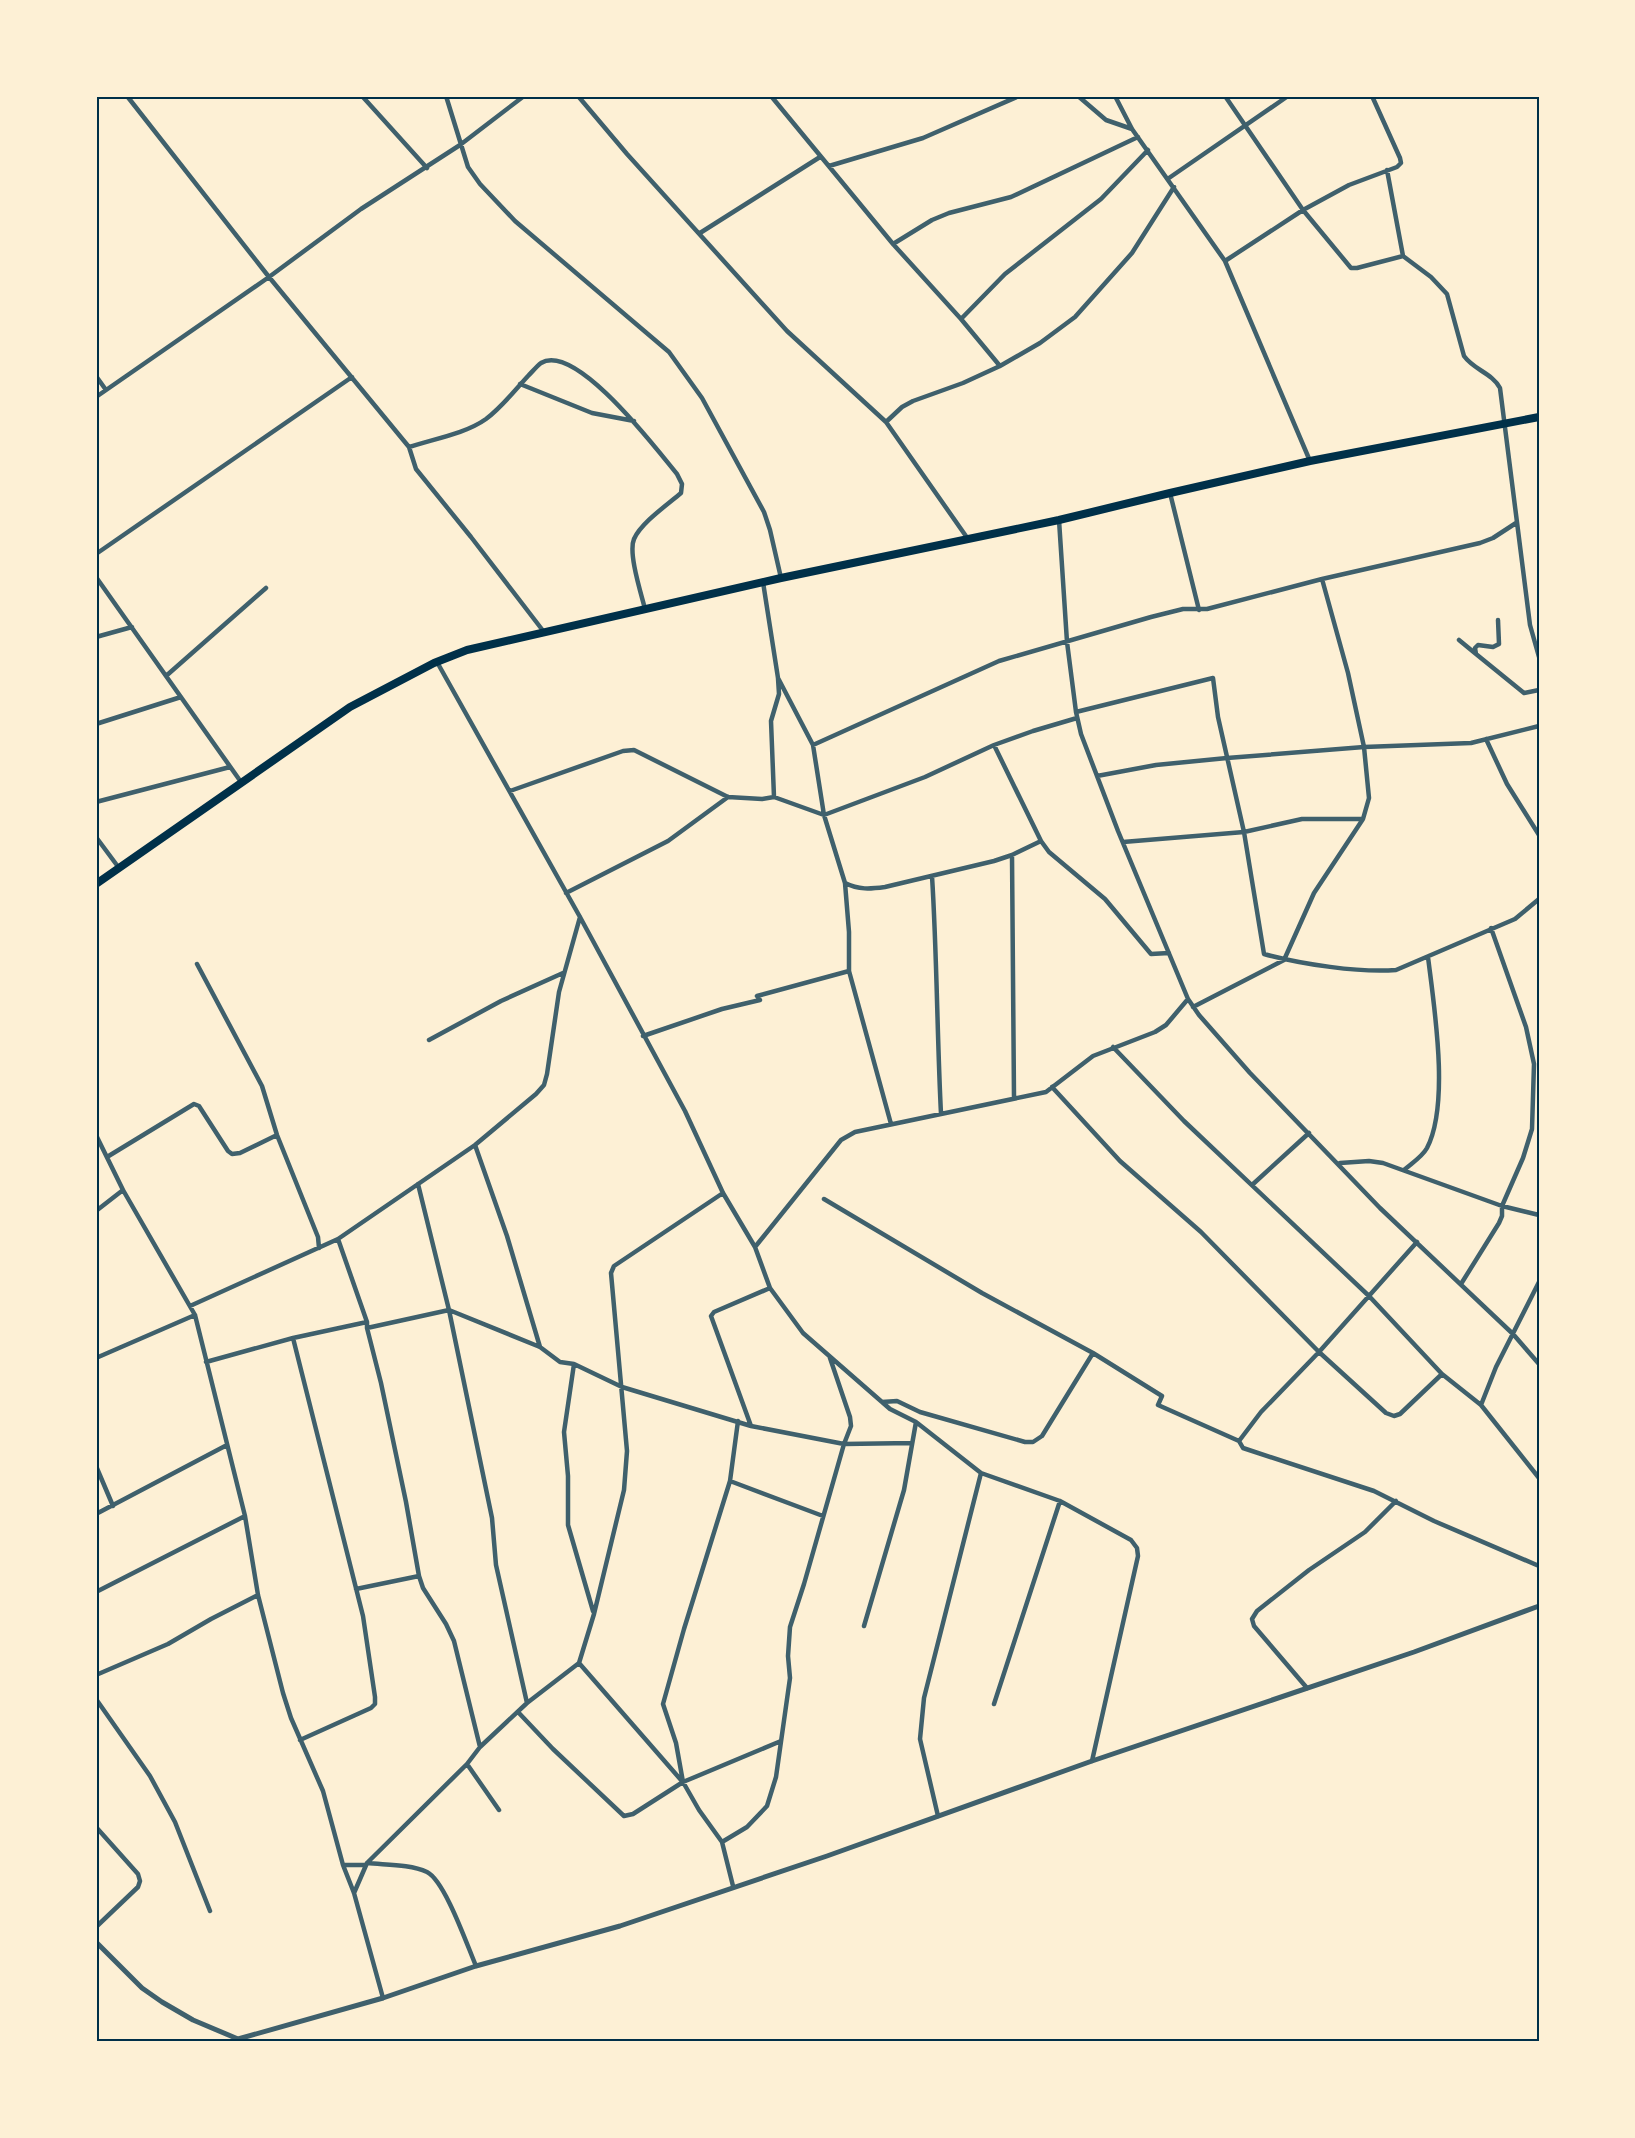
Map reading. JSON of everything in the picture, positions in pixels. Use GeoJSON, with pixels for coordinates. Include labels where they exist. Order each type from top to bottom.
{"type":"FeatureCollection","features":[{"type":"Feature","properties":{"kind":"highway"},"geometry":{"type":"LineString","coordinates":[[96,884],[350,706],[437,662],[467,650],[781,578],[1059,520],[1310,461],[1539,417]]}},
{"type":"Feature","properties":{"kind":"street"},"geometry":{"type":"LineString","coordinates":[[128,96],[269,277],[408,447],[416,469],[544,632]]}},
{"type":"Feature","properties":{"kind":"street"},"geometry":{"type":"LineString","coordinates":[[362,96],[427,168]]}},
{"type":"Feature","properties":{"kind":"street"},"geometry":{"type":"LineString","coordinates":[[446,96],[468,167],[496,203],[561,262],[669,352],[688,376],[764,512],[781,578]]}},
{"type":"Feature","properties":{"kind":"street"},"geometry":{"type":"LineString","coordinates":[[96,397],[269,277],[361,209],[460,145],[524,96]]}},
{"type":"Feature","properties":{"kind":"street"},"geometry":{"type":"LineString","coordinates":[[578,96],[627,154],[787,331],[886,422],[968,539]]}},
{"type":"Feature","properties":{"kind":"street"},"geometry":{"type":"LineString","coordinates":[[771,96],[893,244],[961,319],[999,366]]}},
{"type":"Feature","properties":{"kind":"street"},"geometry":{"type":"LineString","coordinates":[[829,166],[922,138],[1018,96]]}},
{"type":"Feature","properties":{"kind":"street"},"geometry":{"type":"LineString","coordinates":[[1078,96],[1106,120],[1132,129]]}},
{"type":"Feature","properties":{"kind":"street"},"geometry":{"type":"LineString","coordinates":[[1116,96],[1132,129],[1169,178],[1225,261],[1310,461]]}},
{"type":"Feature","properties":{"kind":"street"},"geometry":{"type":"LineString","coordinates":[[1225,96],[1303,210],[1351,268],[1403,256]]}},
{"type":"Feature","properties":{"kind":"street"},"geometry":{"type":"LineString","coordinates":[[1169,178],[1288,96]]}},
{"type":"Feature","properties":{"kind":"street"},"geometry":{"type":"LineString","coordinates":[[1225,261],[1303,210],[1349,185],[1401,163],[1372,96]]}},
{"type":"Feature","properties":{"kind":"street"},"geometry":{"type":"LineString","coordinates":[[893,244],[932,220],[949,213],[1011,197],[1138,137]]}},
{"type":"Feature","properties":{"kind":"street"},"geometry":{"type":"LineString","coordinates":[[961,319],[1005,274],[1101,199],[1148,150]]}},
{"type":"Feature","properties":{"kind":"street"},"geometry":{"type":"LineString","coordinates":[[700,233],[820,157]]}},
{"type":"Feature","properties":{"kind":"street"},"geometry":{"type":"LineString","coordinates":[[1388,170],[1403,256],[1431,277],[1447,294],[1464,356],[1468,362],[1497,381],[1500,388],[1530,625],[1539,657]]}},
{"type":"Feature","properties":{"kind":"street"},"geometry":{"type":"LineString","coordinates":[[886,422],[902,407],[913,401],[963,383],[999,366],[1059,330],[1088,304],[1136,246],[1174,187]]}},
{"type":"Feature","properties":{"kind":"street"},"geometry":{"type":"LineString","coordinates":[[408,447],[474,426],[488,418],[541,363],[554,359],[570,364],[602,390],[634,421],[677,474],[682,484],[681,493],[647,523],[634,540],[633,552],[645,609]]}},
{"type":"Feature","properties":{"kind":"street"},"geometry":{"type":"LineString","coordinates":[[96,376],[106,390]]}},
{"type":"Feature","properties":{"kind":"street"},"geometry":{"type":"LineString","coordinates":[[96,554],[352,377]]}},
{"type":"Feature","properties":{"kind":"street"},"geometry":{"type":"LineString","coordinates":[[520,384],[592,413],[634,421]]}},
{"type":"Feature","properties":{"kind":"street"},"geometry":{"type":"LineString","coordinates":[[1170,493],[1199,610]]}},
{"type":"Feature","properties":{"kind":"street"},"geometry":{"type":"LineString","coordinates":[[1059,520],[1066,642],[1076,715],[1123,842],[1188,999],[1250,1073],[1340,1163],[1380,1208],[1512,1334],[1539,1364]]}},
{"type":"Feature","properties":{"kind":"street"},"geometry":{"type":"LineString","coordinates":[[813,746],[990,665],[1151,617],[1184,609],[1199,610],[1480,543],[1516,524]]}},
{"type":"Feature","properties":{"kind":"street"},"geometry":{"type":"LineString","coordinates":[[96,577],[241,782]]}},
{"type":"Feature","properties":{"kind":"street"},"geometry":{"type":"LineString","coordinates":[[1193,1007],[1284,960],[1314,893],[1363,819],[1370,798],[1364,747],[1348,673],[1322,579]]}},
{"type":"Feature","properties":{"kind":"street"},"geometry":{"type":"LineString","coordinates":[[763,582],[779,694],[771,721],[774,797]]}},
{"type":"Feature","properties":{"kind":"street"},"geometry":{"type":"LineString","coordinates":[[166,676],[266,588]]}},
{"type":"Feature","properties":{"kind":"street"},"geometry":{"type":"LineString","coordinates":[[1476,654],[1475,648],[1479,645],[1493,647],[1499,644],[1498,620]]}},
{"type":"Feature","properties":{"kind":"street"},"geometry":{"type":"LineString","coordinates":[[96,638],[132,627]]}},
{"type":"Feature","properties":{"kind":"street"},"geometry":{"type":"LineString","coordinates":[[1459,640],[1524,693],[1539,690]]}},
{"type":"Feature","properties":{"kind":"street"},"geometry":{"type":"LineString","coordinates":[[437,662],[580,917],[685,1111],[723,1193],[755,1246],[770,1288],[803,1333],[890,1409],[916,1422],[981,1473],[1060,1502],[1131,1540],[1137,1548],[1138,1556],[1092,1761]]}},
{"type":"Feature","properties":{"kind":"street"},"geometry":{"type":"LineString","coordinates":[[778,678],[813,746],[824,815],[845,883],[849,971],[891,1124]]}},
{"type":"Feature","properties":{"kind":"street"},"geometry":{"type":"LineString","coordinates":[[510,791],[633,750],[728,797],[762,799],[774,797],[824,815],[925,777],[994,746],[1076,715],[1213,678],[1218,717],[1244,832],[1264,954],[1284,960],[1378,971],[1396,970],[1515,919],[1539,899]]}},
{"type":"Feature","properties":{"kind":"street"},"geometry":{"type":"LineString","coordinates":[[96,724],[181,698]]}},
{"type":"Feature","properties":{"kind":"street"},"geometry":{"type":"LineString","coordinates":[[1097,776],[1156,765],[1227,758],[1364,747],[1471,742],[1539,726]]}},
{"type":"Feature","properties":{"kind":"street"},"geometry":{"type":"LineString","coordinates":[[1486,739],[1507,784],[1539,835]]}},
{"type":"Feature","properties":{"kind":"street"},"geometry":{"type":"LineString","coordinates":[[994,746],[1041,841],[1049,852],[1105,899],[1151,954],[1169,952]]}},
{"type":"Feature","properties":{"kind":"street"},"geometry":{"type":"LineString","coordinates":[[96,801],[230,767]]}},
{"type":"Feature","properties":{"kind":"street"},"geometry":{"type":"LineString","coordinates":[[566,893],[668,841],[728,797]]}},
{"type":"Feature","properties":{"kind":"street"},"geometry":{"type":"LineString","coordinates":[[1123,842],[1244,832],[1302,819],[1363,819]]}},
{"type":"Feature","properties":{"kind":"street"},"geometry":{"type":"LineString","coordinates":[[96,837],[119,868]]}},
{"type":"Feature","properties":{"kind":"street"},"geometry":{"type":"LineString","coordinates":[[845,883],[869,890],[1012,855],[1041,841]]}},
{"type":"Feature","properties":{"kind":"street"},"geometry":{"type":"LineString","coordinates":[[1012,855],[1014,1098]]}},
{"type":"Feature","properties":{"kind":"street"},"geometry":{"type":"LineString","coordinates":[[932,876],[937,947],[936,1034],[941,1114]]}},
{"type":"Feature","properties":{"kind":"street"},"geometry":{"type":"LineString","coordinates":[[190,1306],[338,1239],[474,1144],[536,1094],[544,1085],[563,973],[580,917]]}},
{"type":"Feature","properties":{"kind":"street"},"geometry":{"type":"LineString","coordinates":[[1461,1284],[1499,1223],[1502,1206],[1523,1158],[1532,1129],[1534,1064],[1526,1027],[1491,928]]}},
{"type":"Feature","properties":{"kind":"street"},"geometry":{"type":"LineString","coordinates":[[1404,1170],[1423,1154],[1428,1146],[1439,1107],[1437,1030],[1428,957]]}},
{"type":"Feature","properties":{"kind":"street"},"geometry":{"type":"LineString","coordinates":[[197,964],[262,1086],[277,1135],[318,1237],[319,1248]]}},
{"type":"Feature","properties":{"kind":"street"},"geometry":{"type":"LineString","coordinates":[[643,1035],[722,1009],[760,1000],[758,996],[849,971]]}},
{"type":"Feature","properties":{"kind":"street"},"geometry":{"type":"LineString","coordinates":[[429,1040],[501,1001],[563,973]]}},
{"type":"Feature","properties":{"kind":"street"},"geometry":{"type":"LineString","coordinates":[[755,1246],[841,1140],[855,1132],[1035,1095],[1052,1088],[1093,1056],[1155,1032],[1166,1025],[1188,999]]}},
{"type":"Feature","properties":{"kind":"street"},"geometry":{"type":"LineString","coordinates":[[1113,1047],[1184,1121],[1369,1296],[1442,1374],[1481,1405],[1539,1478]]}},
{"type":"Feature","properties":{"kind":"street"},"geometry":{"type":"LineString","coordinates":[[1052,1088],[1115,1156],[1216,1246],[1319,1352],[1386,1413],[1394,1416],[1400,1414],[1442,1374]]}},
{"type":"Feature","properties":{"kind":"street"},"geometry":{"type":"LineString","coordinates":[[107,1157],[194,1104],[199,1106],[232,1154],[240,1154],[277,1135]]}},
{"type":"Feature","properties":{"kind":"street"},"geometry":{"type":"LineString","coordinates":[[1252,1185],[1309,1132]]}},
{"type":"Feature","properties":{"kind":"street"},"geometry":{"type":"LineString","coordinates":[[96,1135],[123,1190],[195,1315],[244,1516],[258,1595],[283,1693],[300,1740],[323,1791],[383,1998]]}},
{"type":"Feature","properties":{"kind":"street"},"geometry":{"type":"LineString","coordinates":[[474,1144],[507,1236],[540,1347]]}},
{"type":"Feature","properties":{"kind":"street"},"geometry":{"type":"LineString","coordinates":[[1340,1163],[1369,1161],[1404,1170],[1502,1206],[1539,1215]]}},
{"type":"Feature","properties":{"kind":"street"},"geometry":{"type":"LineString","coordinates":[[418,1184],[449,1310],[492,1518],[496,1565],[527,1702]]}},
{"type":"Feature","properties":{"kind":"street"},"geometry":{"type":"LineString","coordinates":[[96,1211],[123,1190]]}},
{"type":"Feature","properties":{"kind":"street"},"geometry":{"type":"LineString","coordinates":[[354,1893],[367,1864],[467,1764],[480,1747],[527,1702],[579,1663],[594,1614],[624,1490],[627,1451],[611,1273],[614,1266],[723,1193]]}},
{"type":"Feature","properties":{"kind":"street"},"geometry":{"type":"LineString","coordinates":[[824,1199],[910,1248],[982,1293],[1094,1353],[1162,1396],[1158,1405],[1239,1441],[1242,1448],[1374,1491],[1434,1521],[1539,1566]]}},
{"type":"Feature","properties":{"kind":"street"},"geometry":{"type":"LineString","coordinates":[[338,1239],[367,1325],[388,1415],[419,1576],[423,1588],[454,1641],[480,1747]]}},
{"type":"Feature","properties":{"kind":"street"},"geometry":{"type":"LineString","coordinates":[[1239,1441],[1260,1412],[1319,1352],[1417,1242]]}},
{"type":"Feature","properties":{"kind":"street"},"geometry":{"type":"LineString","coordinates":[[1481,1405],[1496,1367],[1539,1282]]}},
{"type":"Feature","properties":{"kind":"street"},"geometry":{"type":"LineString","coordinates":[[751,1426],[711,1316],[714,1312],[770,1288]]}},
{"type":"Feature","properties":{"kind":"street"},"geometry":{"type":"LineString","coordinates":[[207,1362],[292,1338],[449,1310],[540,1347],[554,1359],[567,1365],[574,1364],[622,1387],[751,1426],[843,1444],[912,1443]]}},
{"type":"Feature","properties":{"kind":"street"},"geometry":{"type":"LineString","coordinates":[[96,1358],[195,1315]]}},
{"type":"Feature","properties":{"kind":"street"},"geometry":{"type":"LineString","coordinates":[[292,1338],[366,1631],[375,1704],[371,1708],[300,1740]]}},
{"type":"Feature","properties":{"kind":"street"},"geometry":{"type":"LineString","coordinates":[[882,1402],[897,1401],[920,1412],[1025,1442],[1033,1442],[1042,1436],[1094,1353]]}},
{"type":"Feature","properties":{"kind":"street"},"geometry":{"type":"LineString","coordinates":[[722,1842],[747,1827],[767,1806],[776,1777],[790,1678],[788,1656],[790,1627],[843,1444],[849,1434],[850,1417],[829,1356]]}},
{"type":"Feature","properties":{"kind":"street"},"geometry":{"type":"LineString","coordinates":[[574,1364],[565,1412],[564,1432],[568,1476],[568,1525],[594,1614]]}},
{"type":"Feature","properties":{"kind":"street"},"geometry":{"type":"LineString","coordinates":[[683,1782],[675,1743],[663,1704],[730,1481],[738,1421]]}},
{"type":"Feature","properties":{"kind":"street"},"geometry":{"type":"LineString","coordinates":[[864,1626],[904,1490],[916,1422]]}},
{"type":"Feature","properties":{"kind":"street"},"geometry":{"type":"LineString","coordinates":[[96,1514],[227,1445]]}},
{"type":"Feature","properties":{"kind":"street"},"geometry":{"type":"LineString","coordinates":[[96,1466],[113,1506]]}},
{"type":"Feature","properties":{"kind":"street"},"geometry":{"type":"LineString","coordinates":[[938,1816],[922,1754],[921,1721],[924,1698],[981,1473]]}},
{"type":"Feature","properties":{"kind":"street"},"geometry":{"type":"LineString","coordinates":[[730,1481],[823,1516]]}},
{"type":"Feature","properties":{"kind":"street"},"geometry":{"type":"LineString","coordinates":[[1307,1688],[1254,1626],[1252,1619],[1257,1611],[1309,1570],[1365,1532],[1396,1501]]}},
{"type":"Feature","properties":{"kind":"street"},"geometry":{"type":"LineString","coordinates":[[994,1704],[1060,1502]]}},
{"type":"Feature","properties":{"kind":"street"},"geometry":{"type":"LineString","coordinates":[[96,1592],[244,1516]]}},
{"type":"Feature","properties":{"kind":"street"},"geometry":{"type":"LineString","coordinates":[[356,1589],[419,1576]]}},
{"type":"Feature","properties":{"kind":"street"},"geometry":{"type":"LineString","coordinates":[[96,1675],[168,1644],[258,1595]]}},
{"type":"Feature","properties":{"kind":"street"},"geometry":{"type":"LineString","coordinates":[[230,2042],[383,1998],[476,1966],[620,1926],[1092,1761],[1414,1652],[1539,1606]]}},
{"type":"Feature","properties":{"kind":"street"},"geometry":{"type":"LineString","coordinates":[[579,1663],[683,1782],[699,1810],[722,1842],[733,1886]]}},
{"type":"Feature","properties":{"kind":"street"},"geometry":{"type":"LineString","coordinates":[[96,1699],[150,1776],[175,1822],[210,1911]]}},
{"type":"Feature","properties":{"kind":"street"},"geometry":{"type":"LineString","coordinates":[[518,1712],[553,1749],[624,1816],[633,1814],[683,1782],[781,1741]]}},
{"type":"Feature","properties":{"kind":"street"},"geometry":{"type":"LineString","coordinates":[[467,1764],[499,1810]]}},
{"type":"Feature","properties":{"kind":"street"},"geometry":{"type":"LineString","coordinates":[[96,1827],[138,1874],[140,1881],[138,1887],[96,1927]]}},
{"type":"Feature","properties":{"kind":"street"},"geometry":{"type":"LineString","coordinates":[[343,1865],[367,1864],[428,1872],[445,1893],[476,1966]]}},
{"type":"Feature","properties":{"kind":"street"},"geometry":{"type":"LineString","coordinates":[[96,1942],[142,1988],[162,2002],[238,2039]]}}]}
